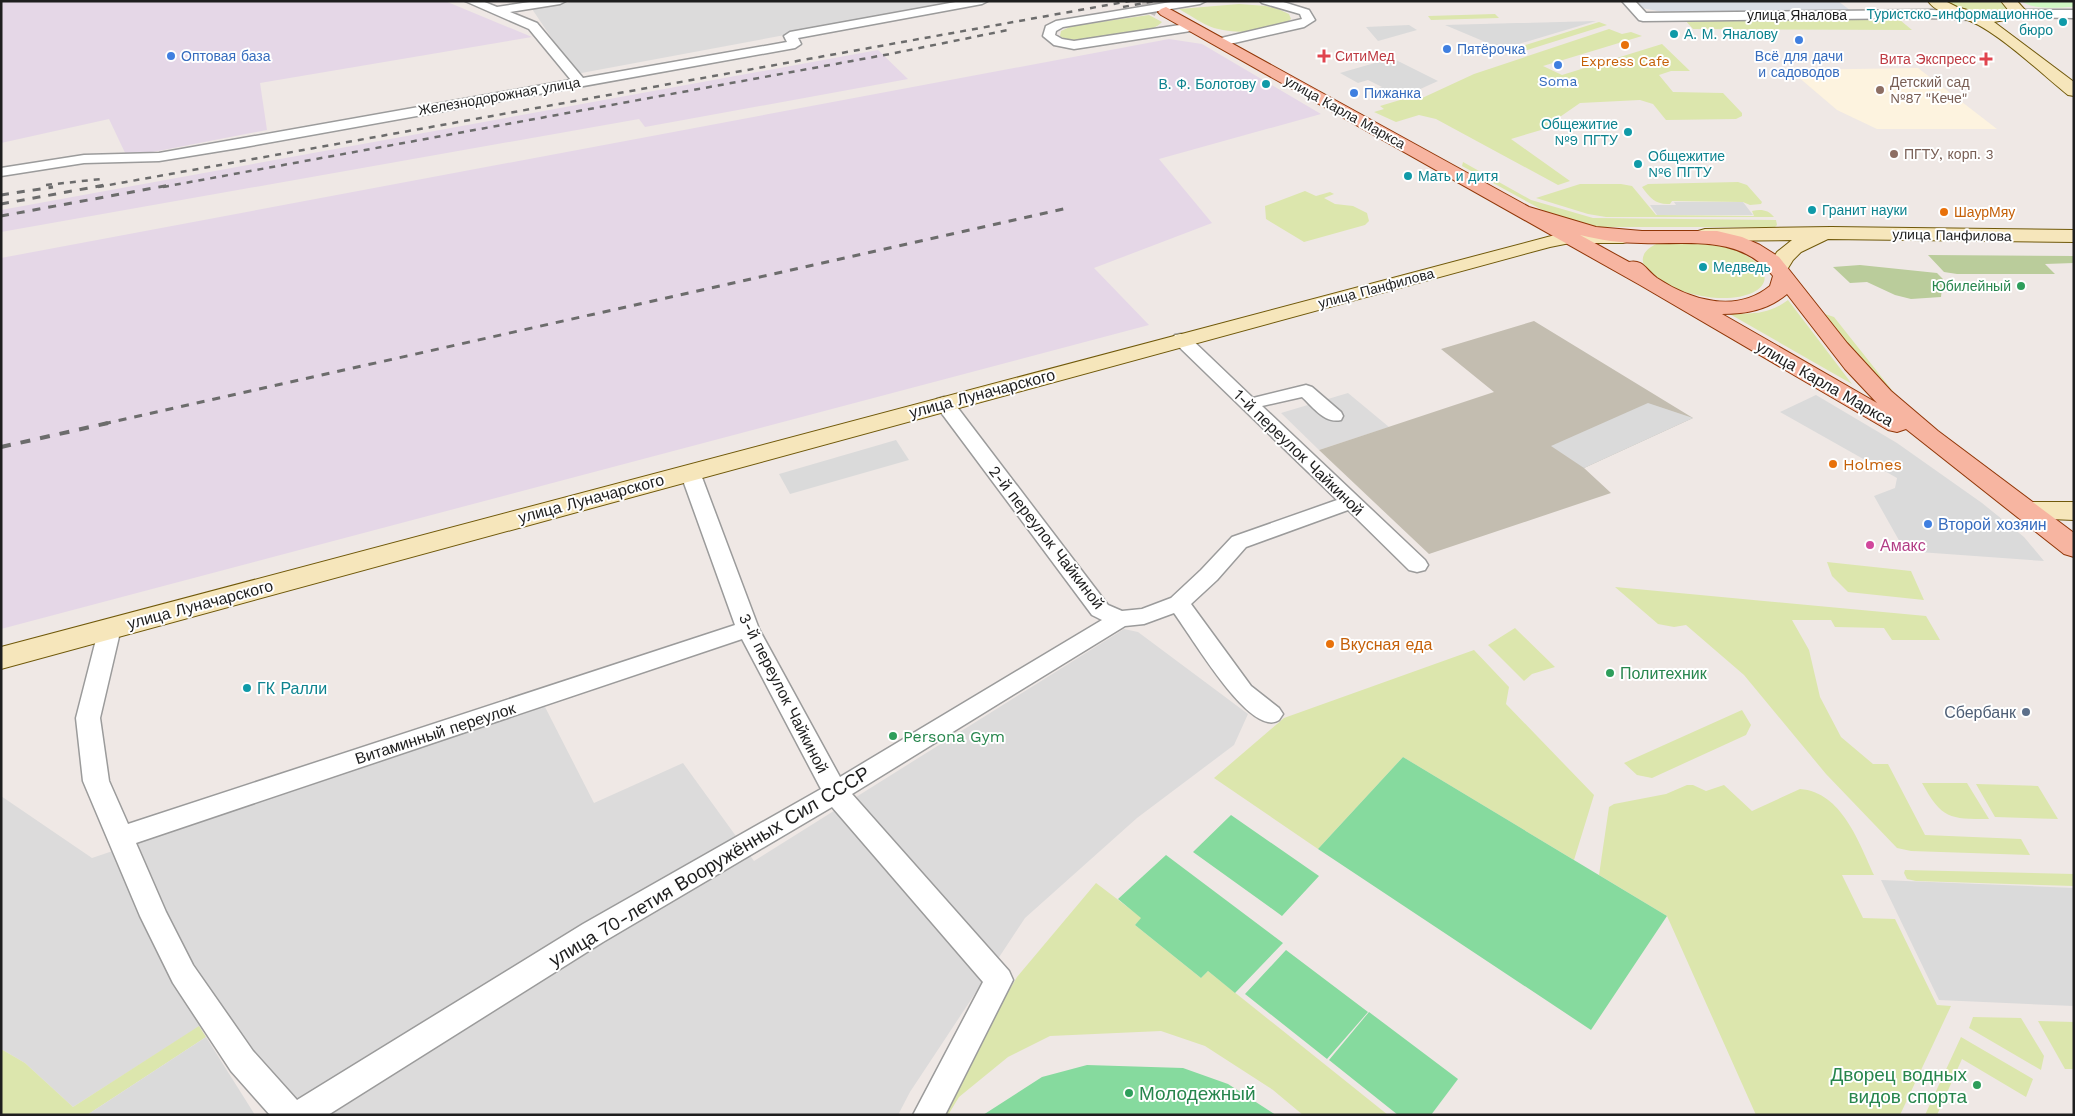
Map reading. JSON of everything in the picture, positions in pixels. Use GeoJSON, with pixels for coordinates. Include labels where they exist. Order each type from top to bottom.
{"type":"FeatureCollection","features":[{"type":"Feature","properties":{"kind":"main road"},"geometry":{"type":"LineString","coordinates":[[1935,1],[1950,10],[1972,16],[1989,17],[2012,10],[2013,21],[2020,30],[2074,72]]}},
{"type":"Feature","properties":{"kind":"main road","name":"улица Карла Маркса"},"geometry":{"type":"LineString","coordinates":[[1166,12],[1570,237],[1966,464]]}},
{"type":"Feature","properties":{"kind":"main road"},"geometry":{"type":"LineString","coordinates":[[1972,16],[1998,31],[2074,91]]}},
{"type":"Feature","properties":{"kind":"main road","name":"улица Карла Маркса"},"geometry":{"type":"LineString","coordinates":[[1525,212],[1560,226],[1623,236],[1705,235],[1723,238],[1750,247],[1767,257],[1858,369],[1882,395],[1966,464],[2029,510],[2074,548]]}},
{"type":"Feature","properties":{"kind":"main road","name":"улица Панфилова"},"geometry":{"type":"LineString","coordinates":[[1780,272],[1786,253],[1795,246],[1806,240],[1831,233]]}},
{"type":"Feature","properties":{"kind":"main road","name":"улица Панфилова"},"geometry":{"type":"LineString","coordinates":[[1705,235],[1831,233],[2074,236]]}},
{"type":"Feature","properties":{"kind":"main road","name":"улица Панфилова"},"geometry":{"type":"LineString","coordinates":[[1181,339],[1547,242],[1570,237],[1623,236]]}},
{"type":"Feature","properties":{"kind":"main road"},"geometry":{"type":"LineString","coordinates":[[1645,280],[1635,269],[1632,259],[1634,251],[1650,239],[1667,236]]}},
{"type":"Feature","properties":{"kind":"main road"},"geometry":{"type":"LineString","coordinates":[[1683,301],[1716,307],[1757,303],[1767,300],[1780,289],[1780,272]]}},
{"type":"Feature","properties":{"kind":"main road","name":"улица Луначарского"},"geometry":{"type":"LineString","coordinates":[[1,658],[1181,339]]}},
{"type":"Feature","properties":{"kind":"main road"},"geometry":{"type":"LineString","coordinates":[[2029,510],[2074,511]]}},
{"type":"Feature","properties":{"kind":"street"},"geometry":{"type":"LineString","coordinates":[[472,1],[533,26],[578,81]]}},
{"type":"Feature","properties":{"kind":"street"},"geometry":{"type":"LineString","coordinates":[[496,11],[560,1]]}},
{"type":"Feature","properties":{"kind":"street","name":"Железнодорожная улица"},"geometry":{"type":"LineString","coordinates":[[1,172],[84,159],[159,157],[578,81],[795,44],[790,36],[982,1]]}},
{"type":"Feature","properties":{"kind":"street"},"geometry":{"type":"LineString","coordinates":[[1193,27],[1074,45],[1058,42],[1048,36],[1050,29],[1060,24],[1200,1]]}},
{"type":"Feature","properties":{"kind":"street"},"geometry":{"type":"LineString","coordinates":[[1221,42],[1300,24],[1309,20],[1305,12],[1266,1]]}},
{"type":"Feature","properties":{"kind":"street","name":"улица Яналова"},"geometry":{"type":"LineString","coordinates":[[1628,1],[1643,17],[1924,14],[1972,16]]}},
{"type":"Feature","properties":{"kind":"street"},"geometry":{"type":"LineString","coordinates":[[2012,10],[2074,14]]}},
{"type":"Feature","properties":{"kind":"street","name":"1-й переулок Чайкиной"},"geometry":{"type":"LineString","coordinates":[[1181,339],[1417,565]]}},
{"type":"Feature","properties":{"kind":"street"},"geometry":{"type":"LineString","coordinates":[[1249,404],[1306,391],[1334,416]]}},
{"type":"Feature","properties":{"kind":"street","name":"2-й переулок Чайкиной"},"geometry":{"type":"LineString","coordinates":[[944,403],[1100,610],[1120,619],[1144,616],[1179,603]]}},
{"type":"Feature","properties":{"kind":"street","name":"3-й переулок Чайкиной"},"geometry":{"type":"LineString","coordinates":[[690,472],[748,629],[835,792],[999,980],[928,1115]]}},
{"type":"Feature","properties":{"kind":"street"},"geometry":{"type":"LineString","coordinates":[[1272,714],[1242,692],[1179,603],[1209,575],[1239,542],[1350,502]]}},
{"type":"Feature","properties":{"kind":"street","name":"улица 70-летия Вооружённых Сил СССР"},"geometry":{"type":"LineString","coordinates":[[300,1115],[593,932],[835,792],[1120,619]]}},
{"type":"Feature","properties":{"kind":"street"},"geometry":{"type":"LineString","coordinates":[[110,628],[88,718],[96,781],[122,837],[154,916],[183,974],[242,1061],[290,1115]]}},
{"type":"Feature","properties":{"kind":"street","name":"Витаминный переулок"},"geometry":{"type":"LineString","coordinates":[[122,837],[748,629]]}},
{"type":"Feature","properties":{"kind":"shaded area"},"geometry":{"type":"Polygon","coordinates":[[[1,1],[445,1],[532,37],[260,83],[267,130],[127,157],[109,119],[1,143],[1,1]]]}},
{"type":"Feature","properties":{"kind":"shaded area"},"geometry":{"type":"Polygon","coordinates":[[[577,1],[968,1],[576,74],[532,9],[577,1]]]}},
{"type":"Feature","properties":{"kind":"shaded area"},"geometry":{"type":"Polygon","coordinates":[[[1633,1],[1838,1],[1851,11],[1663,12],[1642,8],[1633,1]]]}},
{"type":"Feature","properties":{"kind":"shaded area"},"geometry":{"type":"Polygon","coordinates":[[[1596,21],[1502,49],[1445,25],[1596,21]]]}},
{"type":"Feature","properties":{"kind":"shaded area"},"geometry":{"type":"Polygon","coordinates":[[[1409,25],[1417,30],[1378,41],[1366,27],[1409,25]]]}},
{"type":"Feature","properties":{"kind":"shaded area"},"geometry":{"type":"Polygon","coordinates":[[[1169,39],[1202,44],[1321,114],[1159,159],[1212,223],[1094,268],[1149,325],[1,629],[1,258],[1169,39]]]}},
{"type":"Feature","properties":{"kind":"shaded area"},"geometry":{"type":"Polygon","coordinates":[[[878,50],[908,79],[645,127],[639,119],[1,232],[1,210],[878,50]]]}},
{"type":"Feature","properties":{"kind":"shaded area"},"geometry":{"type":"Polygon","coordinates":[[[1392,58],[1438,81],[1396,100],[1376,89],[1382,87],[1368,80],[1358,83],[1340,73],[1392,58]]]}},
{"type":"Feature","properties":{"kind":"shaded area","name":"Детский сад №87 \"Кече\""},"geometry":{"type":"Polygon","coordinates":[[[1918,68],[1997,129],[1877,129],[1837,110],[1790,70],[1918,68]]]}},
{"type":"Feature","properties":{"kind":"shaded area"},"geometry":{"type":"Polygon","coordinates":[[[1674,202],[1743,202],[1753,215],[1657,215],[1650,205],[1676,205],[1674,202]]]}},
{"type":"Feature","properties":{"kind":"shaded area"},"geometry":{"type":"Polygon","coordinates":[[[1534,321],[1693,418],[1584,468],[1611,493],[1429,554],[1319,450],[1494,392],[1441,349],[1534,321]]]}},
{"type":"Feature","properties":{"kind":"shaded area"},"geometry":{"type":"Polygon","coordinates":[[[1348,393],[1389,427],[1319,450],[1281,413],[1348,393]]]}},
{"type":"Feature","properties":{"kind":"shaded area"},"geometry":{"type":"Polygon","coordinates":[[[1816,395],[1897,443],[1982,503],[2024,537],[2044,561],[1905,551],[1874,496],[1895,488],[1897,478],[1780,412],[1816,395]]]}},
{"type":"Feature","properties":{"kind":"shaded area"},"geometry":{"type":"Polygon","coordinates":[[[1648,403],[1693,418],[1584,468],[1551,446],[1648,403]]]}},
{"type":"Feature","properties":{"kind":"shaded area"},"geometry":{"type":"Polygon","coordinates":[[[896,440],[909,460],[790,494],[779,474],[896,440]]]}},
{"type":"Feature","properties":{"kind":"shaded area"},"geometry":{"type":"Polygon","coordinates":[[[1124,629],[1138,632],[1248,714],[1234,745],[1137,818],[1025,918],[910,1092],[898,1115],[304,1115],[222,1012],[73,1107],[25,1063],[1,1049],[1,796],[92,858],[544,705],[594,803],[683,763],[754,861],[1124,629]]]}},
{"type":"Feature","properties":{"kind":"shaded area"},"geometry":{"type":"Polygon","coordinates":[[[1881,880],[2074,888],[2074,1006],[1939,1000],[1881,880]]]}},
{"type":"Feature","properties":{"kind":"shaded area"},"geometry":{"type":"Polygon","coordinates":[[[206,1037],[255,1115],[87,1115],[206,1037]]]}},
{"type":"Feature","properties":{"kind":"green space"},"geometry":{"type":"Polygon","coordinates":[[[1943,1],[2000,1],[2008,9],[2005,12],[1968,12],[1943,1]]]}},
{"type":"Feature","properties":{"kind":"green space"},"geometry":{"type":"Polygon","coordinates":[[[2021,1],[2074,1],[2074,7],[2040,7],[2021,1]]]}},
{"type":"Feature","properties":{"kind":"green space"},"geometry":{"type":"Polygon","coordinates":[[[1239,4],[1278,9],[1289,14],[1291,19],[1275,28],[1243,32],[1214,28],[1179,9],[1239,4]]]}},
{"type":"Feature","properties":{"kind":"green space"},"geometry":{"type":"Polygon","coordinates":[[[1495,14],[1499,18],[1431,20],[1428,16],[1495,14]]]}},
{"type":"Feature","properties":{"kind":"green space"},"geometry":{"type":"Polygon","coordinates":[[[1149,15],[1162,22],[1155,27],[1129,36],[1096,41],[1080,41],[1060,36],[1061,31],[1072,26],[1149,15]]]}},
{"type":"Feature","properties":{"kind":"green space"},"geometry":{"type":"Polygon","coordinates":[[[1684,19],[1900,20],[1912,30],[1693,29],[1684,19]]]}},
{"type":"Feature","properties":{"kind":"green space"},"geometry":{"type":"Polygon","coordinates":[[[1599,22],[1607,25],[1524,51],[1516,48],[1599,22]]]}},
{"type":"Feature","properties":{"kind":"green space"},"geometry":{"type":"Polygon","coordinates":[[[1609,29],[1622,34],[1631,32],[1642,36],[1543,66],[1562,75],[1662,44],[1690,71],[1671,71],[1659,75],[1673,92],[1723,93],[1742,113],[1742,116],[1736,119],[1666,120],[1653,104],[1640,100],[1580,103],[1541,130],[1511,139],[1570,181],[1558,185],[1436,119],[1419,115],[1396,122],[1374,112],[1384,109],[1380,106],[1410,97],[1420,99],[1474,74],[1609,29]]]}},
{"type":"Feature","properties":{"kind":"green space"},"geometry":{"type":"Polygon","coordinates":[[[1463,162],[1531,200],[1593,218],[1776,220],[1777,225],[1775,227],[1593,227],[1557,218],[1462,166],[1463,162]]]}},
{"type":"Feature","properties":{"kind":"green space"},"geometry":{"type":"Polygon","coordinates":[[[1738,182],[1747,185],[1762,202],[1761,204],[1672,201],[1670,204],[1665,204],[1654,200],[1642,187],[1648,184],[1738,182]]]}},
{"type":"Feature","properties":{"kind":"green space"},"geometry":{"type":"Polygon","coordinates":[[[1580,184],[1621,184],[1632,186],[1656,215],[1754,216],[1752,211],[1759,210],[1767,211],[1774,217],[1606,217],[1588,214],[1536,198],[1580,184]]]}},
{"type":"Feature","properties":{"kind":"green space"},"geometry":{"type":"Polygon","coordinates":[[[1305,191],[1316,196],[1330,192],[1334,194],[1324,198],[1335,204],[1353,206],[1367,213],[1369,221],[1365,225],[1304,242],[1266,219],[1265,206],[1305,191]]]}},
{"type":"Feature","properties":{"kind":"green space"},"geometry":{"type":"Polygon","coordinates":[[[1668,240],[1711,243],[1736,250],[1752,259],[1761,268],[1765,276],[1763,284],[1757,290],[1747,295],[1718,298],[1691,294],[1667,285],[1649,273],[1643,261],[1648,249],[1668,240]]]}},
{"type":"Feature","properties":{"kind":"green space"},"geometry":{"type":"Polygon","coordinates":[[[1928,255],[2074,256],[2074,263],[2045,264],[2055,274],[1957,274],[1944,272],[1928,255]]]}},
{"type":"Feature","properties":{"kind":"green space"},"geometry":{"type":"Polygon","coordinates":[[[1860,265],[1937,273],[1943,279],[1941,297],[1911,299],[1895,295],[1867,282],[1850,283],[1833,267],[1860,265]]]}},
{"type":"Feature","properties":{"kind":"green space"},"geometry":{"type":"Polygon","coordinates":[[[1788,300],[1852,384],[1728,313],[1745,314],[1767,311],[1788,300]]]}},
{"type":"Feature","properties":{"kind":"green space"},"geometry":{"type":"Polygon","coordinates":[[[1825,314],[1834,317],[1903,404],[1896,404],[1825,314]]]}},
{"type":"Feature","properties":{"kind":"green space"},"geometry":{"type":"Polygon","coordinates":[[[1827,562],[1911,571],[1924,600],[1848,592],[1832,576],[1827,562]]]}},
{"type":"Feature","properties":{"kind":"green space"},"geometry":{"type":"Polygon","coordinates":[[[1615,587],[1926,616],[1940,640],[1892,640],[1884,628],[1835,627],[1831,620],[1792,620],[1809,650],[1820,697],[1841,737],[1873,764],[1888,764],[1925,835],[2021,839],[2030,855],[1911,851],[1897,848],[1826,774],[1744,675],[1686,625],[1674,627],[1658,624],[1615,587]]]}},
{"type":"Feature","properties":{"kind":"green space"},"geometry":{"type":"Polygon","coordinates":[[[1515,628],[1555,667],[1532,674],[1524,681],[1488,645],[1515,628]]]}},
{"type":"Feature","properties":{"kind":"green space"},"geometry":{"type":"Polygon","coordinates":[[[1474,650],[1509,687],[1506,704],[1594,795],[1574,860],[1403,757],[1318,849],[1214,778],[1284,718],[1474,650]]]}},
{"type":"Feature","properties":{"kind":"green space"},"geometry":{"type":"Polygon","coordinates":[[[1742,710],[1751,725],[1746,735],[1652,778],[1637,775],[1624,763],[1742,710]]]}},
{"type":"Feature","properties":{"kind":"green space"},"geometry":{"type":"Polygon","coordinates":[[[1403,757],[1667,916],[1591,1030],[1318,849],[1403,757]]]}},
{"type":"Feature","properties":{"kind":"green space"},"geometry":{"type":"Polygon","coordinates":[[[1922,783],[1967,783],[1989,819],[1955,817],[1948,814],[1935,804],[1922,783]]]}},
{"type":"Feature","properties":{"kind":"green space"},"geometry":{"type":"Polygon","coordinates":[[[1976,784],[2038,786],[2058,819],[1995,817],[1976,784]]]}},
{"type":"Feature","properties":{"kind":"green space"},"geometry":{"type":"Polygon","coordinates":[[[1687,785],[1693,785],[1706,791],[1724,785],[1752,811],[1800,789],[1815,792],[1827,799],[1847,821],[1874,875],[1842,875],[1863,918],[1895,919],[1937,1005],[1951,1006],[1900,1115],[1756,1115],[1667,916],[1599,875],[1609,807],[1614,804],[1666,794],[1687,785]]]}},
{"type":"Feature","properties":{"kind":"green space"},"geometry":{"type":"Polygon","coordinates":[[[1231,815],[1319,876],[1282,916],[1193,852],[1231,815]]]}},
{"type":"Feature","properties":{"kind":"green space"},"geometry":{"type":"Polygon","coordinates":[[[1166,855],[1283,943],[1235,993],[1208,971],[1201,978],[1135,925],[1141,918],[1118,899],[1166,855]]]}},
{"type":"Feature","properties":{"kind":"green space"},"geometry":{"type":"Polygon","coordinates":[[[1905,870],[2074,874],[2074,886],[1916,881],[1907,879],[1904,873],[1905,870]]]}},
{"type":"Feature","properties":{"kind":"green space"},"geometry":{"type":"Polygon","coordinates":[[[1096,883],[1142,918],[1135,925],[1201,978],[1208,971],[1388,1115],[1303,1115],[1273,1090],[1205,1046],[1161,1031],[1050,1036],[1008,1057],[959,1097],[948,1115],[936,1115],[1017,977],[1096,883]]]}},
{"type":"Feature","properties":{"kind":"green space"},"geometry":{"type":"Polygon","coordinates":[[[1286,950],[1368,1012],[1327,1059],[1245,994],[1286,950]]]}},
{"type":"Feature","properties":{"kind":"green space"},"geometry":{"type":"Polygon","coordinates":[[[1369,1012],[1458,1079],[1431,1115],[1398,1115],[1329,1060],[1369,1012]]]}},
{"type":"Feature","properties":{"kind":"green space"},"geometry":{"type":"Polygon","coordinates":[[[1973,1017],[2021,1018],[2044,1056],[2041,1070],[1969,1028],[1973,1017]]]}},
{"type":"Feature","properties":{"kind":"green space"},"geometry":{"type":"Polygon","coordinates":[[[2038,1021],[2074,1022],[2074,1069],[2065,1069],[2038,1021]]]}},
{"type":"Feature","properties":{"kind":"green space"},"geometry":{"type":"Polygon","coordinates":[[[199,1026],[206,1037],[87,1115],[1,1115],[1,1049],[25,1063],[73,1107],[199,1026]]]}},
{"type":"Feature","properties":{"kind":"green space"},"geometry":{"type":"Polygon","coordinates":[[[1961,1037],[2033,1079],[2026,1097],[1962,1059],[1937,1115],[1925,1115],[1961,1037]]]}},
{"type":"Feature","properties":{"kind":"green space","name":"Молодежный"},"geometry":{"type":"Polygon","coordinates":[[[1087,1065],[1183,1068],[1228,1084],[1276,1115],[983,1115],[1042,1077],[1087,1065]]]}},
{"type":"Feature","properties":{"kind":"tunnel"},"geometry":{"type":"LineString","coordinates":[[1143,1],[1166,12]]}},
{"type":"Feature","properties":{"kind":"railway"},"geometry":{"type":"LineString","coordinates":[[98,187],[1130,1]]}},
{"type":"Feature","properties":{"kind":"railway"},"geometry":{"type":"LineString","coordinates":[[1123,7],[1155,1]]}},
{"type":"Feature","properties":{"kind":"railway"},"geometry":{"type":"LineString","coordinates":[[163,187],[890,54],[1008,30]]}},
{"type":"Feature","properties":{"kind":"railway"},"geometry":{"type":"LineString","coordinates":[[46,185],[101,179]]}},
{"type":"Feature","properties":{"kind":"railway"},"geometry":{"type":"LineString","coordinates":[[1,204],[105,185]]}},
{"type":"Feature","properties":{"kind":"railway"},"geometry":{"type":"LineString","coordinates":[[1,216],[170,185]]}},
{"type":"Feature","properties":{"kind":"railway"},"geometry":{"type":"LineString","coordinates":[[1,195],[53,187]]}},
{"type":"Feature","properties":{"kind":"railway"},"geometry":{"type":"LineString","coordinates":[[103,424],[1068,208]]}},
{"type":"Feature","properties":{"kind":"railway"},"geometry":{"type":"LineString","coordinates":[[1,447],[108,423]]}},
{"type":"Feature","properties":{"kind":"place","name":"Туристско-информационное бюро"},"geometry":{"type":"Point","coordinates":[2063,22]}},
{"type":"Feature","properties":{"kind":"place","name":"А. М. Яналову"},"geometry":{"type":"Point","coordinates":[1674,34]}},
{"type":"Feature","properties":{"kind":"place","name":"Всё для дачи и садоводов"},"geometry":{"type":"Point","coordinates":[1799,40]}},
{"type":"Feature","properties":{"kind":"place","name":"Express Cafe"},"geometry":{"type":"Point","coordinates":[1625,45]}},
{"type":"Feature","properties":{"kind":"place","name":"Пятёрочка"},"geometry":{"type":"Point","coordinates":[1447,49]}},
{"type":"Feature","properties":{"kind":"place","name":"Оптовая база"},"geometry":{"type":"Point","coordinates":[171,56]}},
{"type":"Feature","properties":{"kind":"place","name":"СитиМед"},"geometry":{"type":"Point","coordinates":[1324,56]}},
{"type":"Feature","properties":{"kind":"place","name":"Вита Экспресс"},"geometry":{"type":"Point","coordinates":[1986,59]}},
{"type":"Feature","properties":{"kind":"place","name":"Soma"},"geometry":{"type":"Point","coordinates":[1558,65]}},
{"type":"Feature","properties":{"kind":"place","name":"В. Ф. Болотову"},"geometry":{"type":"Point","coordinates":[1266,84]}},
{"type":"Feature","properties":{"kind":"place","name":"Детский сад №87 \"Кече\""},"geometry":{"type":"Point","coordinates":[1880,90]}},
{"type":"Feature","properties":{"kind":"place","name":"Пижанка"},"geometry":{"type":"Point","coordinates":[1354,93]}},
{"type":"Feature","properties":{"kind":"place","name":"Общежитие №9 ПГТУ"},"geometry":{"type":"Point","coordinates":[1628,132]}},
{"type":"Feature","properties":{"kind":"place","name":"ПГТУ, корп. 3"},"geometry":{"type":"Point","coordinates":[1894,154]}},
{"type":"Feature","properties":{"kind":"place","name":"Общежитие №6 ПГТУ"},"geometry":{"type":"Point","coordinates":[1638,164]}},
{"type":"Feature","properties":{"kind":"place","name":"Мать и дитя"},"geometry":{"type":"Point","coordinates":[1408,176]}},
{"type":"Feature","properties":{"kind":"place","name":"Гранит науки"},"geometry":{"type":"Point","coordinates":[1812,210]}},
{"type":"Feature","properties":{"kind":"place","name":"ШаурМяу"},"geometry":{"type":"Point","coordinates":[1944,212]}},
{"type":"Feature","properties":{"kind":"place","name":"Медведь"},"geometry":{"type":"Point","coordinates":[1703,267]}},
{"type":"Feature","properties":{"kind":"place","name":"Юбилейный"},"geometry":{"type":"Point","coordinates":[2021,286]}},
{"type":"Feature","properties":{"kind":"place","name":"Holmes"},"geometry":{"type":"Point","coordinates":[1833,464]}},
{"type":"Feature","properties":{"kind":"place","name":"Второй хозяин"},"geometry":{"type":"Point","coordinates":[1928,524]}},
{"type":"Feature","properties":{"kind":"place","name":"Амакс"},"geometry":{"type":"Point","coordinates":[1870,545]}},
{"type":"Feature","properties":{"kind":"place","name":"Вкусная еда"},"geometry":{"type":"Point","coordinates":[1330,644]}},
{"type":"Feature","properties":{"kind":"place","name":"Политехник"},"geometry":{"type":"Point","coordinates":[1610,673]}},
{"type":"Feature","properties":{"kind":"place","name":"ГК Ралли"},"geometry":{"type":"Point","coordinates":[247,688]}},
{"type":"Feature","properties":{"kind":"place","name":"Сбербанк"},"geometry":{"type":"Point","coordinates":[2026,712]}},
{"type":"Feature","properties":{"kind":"place","name":"Persona Gym"},"geometry":{"type":"Point","coordinates":[893,736]}},
{"type":"Feature","properties":{"kind":"place","name":"Дворец водных видов спорта"},"geometry":{"type":"Point","coordinates":[1977,1085]}},
{"type":"Feature","properties":{"kind":"place","name":"Молодежный"},"geometry":{"type":"Point","coordinates":[1129,1093]}}]}
